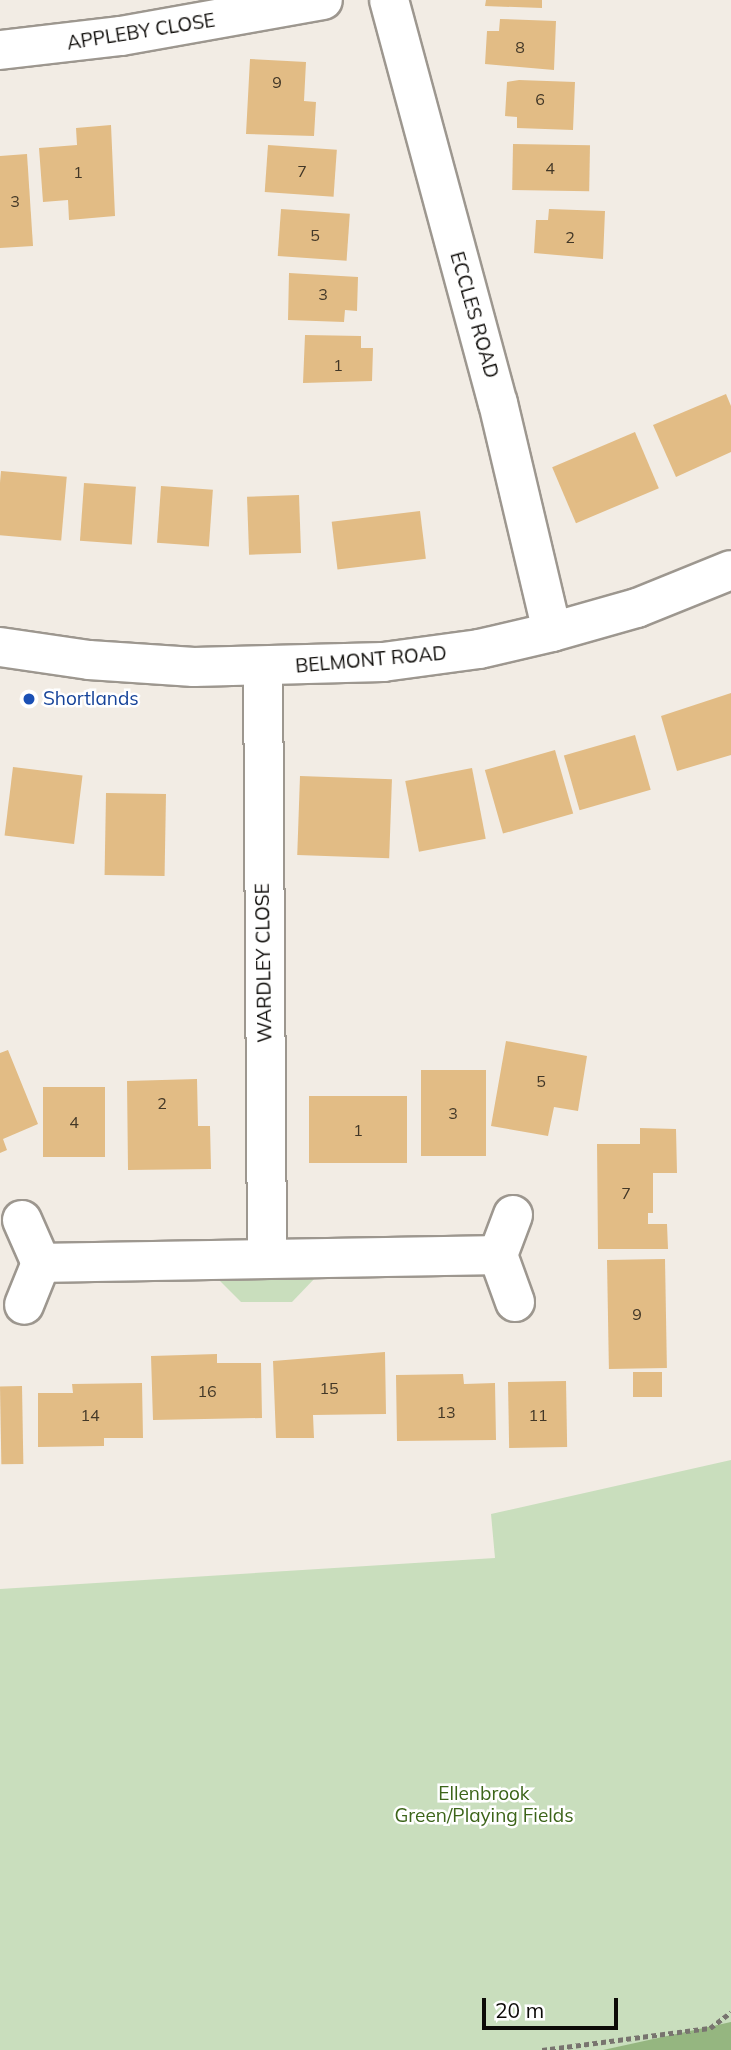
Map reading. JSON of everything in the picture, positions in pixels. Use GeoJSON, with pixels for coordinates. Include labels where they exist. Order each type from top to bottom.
{"type":"FeatureCollection","features":[{"type":"Feature","properties":{"kind":"street","name":"APPLEBY CLOSE"},"geometry":{"type":"LineString","coordinates":[[0,50],[121,36],[323,0]]}},
{"type":"Feature","properties":{"kind":"street","name":"ECCLES ROAD"},"geometry":{"type":"LineString","coordinates":[[389,0],[498,403],[552,632]]}},
{"type":"Feature","properties":{"kind":"street","name":"BELMONT ROAD"},"geometry":{"type":"LineString","coordinates":[[0,647],[142,664],[263,667],[383,662],[479,649],[552,632],[637,608],[731,570]]}},
{"type":"Feature","properties":{"kind":"street","name":"WARDLEY CLOSE"},"geometry":{"type":"LineString","coordinates":[[263,667],[267,1259]]}},
{"type":"Feature","properties":{"kind":"street"},"geometry":{"type":"LineString","coordinates":[[513,1215],[498,1255],[515,1302]]}},
{"type":"Feature","properties":{"kind":"street"},"geometry":{"type":"LineString","coordinates":[[22,1220],[41,1263],[24,1305]]}},
{"type":"Feature","properties":{"kind":"street"},"geometry":{"type":"LineString","coordinates":[[41,1263],[498,1255]]}},
{"type":"Feature","properties":{"kind":"path"},"geometry":{"type":"LineString","coordinates":[[542,2050],[710,2028],[731,2012]]}},
{"type":"Feature","properties":{"kind":"green space"},"geometry":{"type":"Polygon","coordinates":[[[316,1277],[292,1302],[241,1302],[217,1278],[316,1277]]]}},
{"type":"Feature","properties":{"kind":"green space","name":"Ellenbrook Green/Playing Fields"},"geometry":{"type":"Polygon","coordinates":[[[731,1460],[731,2023],[605,2050],[0,2050],[0,1589],[495,1558],[491,1514],[731,1460]]]}},
{"type":"Feature","properties":{"kind":"green space"},"geometry":{"type":"Polygon","coordinates":[[[731,2022],[731,2050],[603,2050],[731,2022]]]}},
{"type":"Feature","properties":{"kind":"building"},"geometry":{"type":"Polygon","coordinates":[[[486,0],[542,0],[542,8],[485,6],[486,0]]]}},
{"type":"Feature","properties":{"kind":"building"},"geometry":{"type":"Polygon","coordinates":[[[500,19],[556,21],[554,70],[485,64],[487,31],[499,31],[500,19]]]}},
{"type":"Feature","properties":{"kind":"building"},"geometry":{"type":"Polygon","coordinates":[[[250,59],[306,62],[304,101],[316,102],[314,136],[246,134],[250,59]]]}},
{"type":"Feature","properties":{"kind":"building"},"geometry":{"type":"Polygon","coordinates":[[[507,82],[575,82],[573,130],[517,128],[517,117],[505,116],[507,82]]]}},
{"type":"Feature","properties":{"kind":"building"},"geometry":{"type":"Polygon","coordinates":[[[111,125],[115,216],[69,220],[68,200],[43,202],[39,148],[77,145],[76,128],[111,125]]]}},
{"type":"Feature","properties":{"kind":"building"},"geometry":{"type":"Polygon","coordinates":[[[513,144],[590,145],[589,191],[512,190],[513,144]]]}},
{"type":"Feature","properties":{"kind":"building"},"geometry":{"type":"Polygon","coordinates":[[[268,145],[337,150],[334,197],[265,192],[268,145]]]}},
{"type":"Feature","properties":{"kind":"building"},"geometry":{"type":"Polygon","coordinates":[[[27,154],[33,246],[0,248],[0,156],[27,154]]]}},
{"type":"Feature","properties":{"kind":"building"},"geometry":{"type":"Polygon","coordinates":[[[281,209],[350,214],[347,261],[278,256],[281,209]]]}},
{"type":"Feature","properties":{"kind":"building"},"geometry":{"type":"Polygon","coordinates":[[[549,209],[605,211],[603,259],[534,253],[536,220],[548,220],[549,209]]]}},
{"type":"Feature","properties":{"kind":"building"},"geometry":{"type":"Polygon","coordinates":[[[289,273],[358,277],[357,311],[345,310],[344,322],[288,320],[289,273]]]}},
{"type":"Feature","properties":{"kind":"building"},"geometry":{"type":"Polygon","coordinates":[[[305,335],[361,336],[361,348],[373,348],[372,381],[303,383],[305,335]]]}},
{"type":"Feature","properties":{"kind":"building"},"geometry":{"type":"Polygon","coordinates":[[[726,394],[731,406],[731,452],[676,477],[653,425],[726,394]]]}},
{"type":"Feature","properties":{"kind":"building"},"geometry":{"type":"Polygon","coordinates":[[[635,432],[659,488],[576,523],[552,467],[635,432]]]}},
{"type":"Feature","properties":{"kind":"building"},"geometry":{"type":"Polygon","coordinates":[[[1,471],[67,477],[61,541],[0,535],[1,471]]]}},
{"type":"Feature","properties":{"kind":"building"},"geometry":{"type":"Polygon","coordinates":[[[84,483],[136,487],[132,544],[80,541],[84,483]]]}},
{"type":"Feature","properties":{"kind":"building"},"geometry":{"type":"Polygon","coordinates":[[[161,486],[213,490],[209,546],[157,543],[161,486]]]}},
{"type":"Feature","properties":{"kind":"building"},"geometry":{"type":"Polygon","coordinates":[[[299,495],[301,553],[249,555],[247,497],[299,495]]]}},
{"type":"Feature","properties":{"kind":"building"},"geometry":{"type":"Polygon","coordinates":[[[420,511],[426,559],[338,569],[332,522],[420,511]]]}},
{"type":"Feature","properties":{"kind":"building"},"geometry":{"type":"Polygon","coordinates":[[[731,693],[731,755],[677,771],[661,716],[731,693]]]}},
{"type":"Feature","properties":{"kind":"building"},"geometry":{"type":"Polygon","coordinates":[[[635,735],[651,790],[580,810],[564,755],[635,735]]]}},
{"type":"Feature","properties":{"kind":"building"},"geometry":{"type":"Polygon","coordinates":[[[555,750],[573,813],[503,834],[485,770],[555,750]]]}},
{"type":"Feature","properties":{"kind":"building"},"geometry":{"type":"Polygon","coordinates":[[[13,767],[82,776],[74,844],[5,835],[13,767]]]}},
{"type":"Feature","properties":{"kind":"building"},"geometry":{"type":"Polygon","coordinates":[[[472,768],[486,839],[419,852],[405,781],[472,768]]]}},
{"type":"Feature","properties":{"kind":"building"},"geometry":{"type":"Polygon","coordinates":[[[300,776],[392,779],[389,858],[297,855],[300,776]]]}},
{"type":"Feature","properties":{"kind":"building"},"geometry":{"type":"Polygon","coordinates":[[[106,793],[166,794],[165,876],[105,875],[106,793]]]}},
{"type":"Feature","properties":{"kind":"building"},"geometry":{"type":"Polygon","coordinates":[[[506,1041],[587,1056],[578,1111],[554,1107],[548,1136],[491,1126],[506,1041]]]}},
{"type":"Feature","properties":{"kind":"building"},"geometry":{"type":"Polygon","coordinates":[[[8,1050],[38,1124],[3,1139],[7,1150],[0,1153],[0,1053],[8,1050]]]}},
{"type":"Feature","properties":{"kind":"building"},"geometry":{"type":"Polygon","coordinates":[[[421,1070],[486,1070],[486,1156],[421,1156],[421,1070]]]}},
{"type":"Feature","properties":{"kind":"building"},"geometry":{"type":"Polygon","coordinates":[[[197,1079],[198,1126],[210,1126],[211,1169],[128,1170],[127,1081],[197,1079]]]}},
{"type":"Feature","properties":{"kind":"building"},"geometry":{"type":"Polygon","coordinates":[[[43,1087],[105,1087],[105,1157],[43,1157],[43,1087]]]}},
{"type":"Feature","properties":{"kind":"building"},"geometry":{"type":"Polygon","coordinates":[[[309,1096],[407,1096],[407,1163],[309,1163],[309,1096]]]}},
{"type":"Feature","properties":{"kind":"building"},"geometry":{"type":"Polygon","coordinates":[[[640,1128],[676,1129],[677,1173],[653,1173],[653,1213],[648,1213],[648,1224],[667,1224],[668,1249],[598,1249],[597,1144],[640,1144],[640,1128]]]}},
{"type":"Feature","properties":{"kind":"building"},"geometry":{"type":"Polygon","coordinates":[[[665,1259],[667,1368],[609,1369],[607,1260],[665,1259]]]}},
{"type":"Feature","properties":{"kind":"building"},"geometry":{"type":"Polygon","coordinates":[[[385,1352],[386,1414],[313,1415],[314,1438],[276,1438],[273,1361],[385,1352]]]}},
{"type":"Feature","properties":{"kind":"building"},"geometry":{"type":"Polygon","coordinates":[[[217,1354],[217,1363],[261,1363],[262,1418],[153,1420],[151,1356],[217,1354]]]}},
{"type":"Feature","properties":{"kind":"building"},"geometry":{"type":"Polygon","coordinates":[[[633,1372],[662,1372],[662,1397],[633,1397],[633,1372]]]}},
{"type":"Feature","properties":{"kind":"building"},"geometry":{"type":"Polygon","coordinates":[[[463,1374],[464,1384],[495,1383],[496,1440],[397,1441],[396,1375],[463,1374]]]}},
{"type":"Feature","properties":{"kind":"building"},"geometry":{"type":"Polygon","coordinates":[[[566,1381],[567,1447],[509,1448],[508,1382],[566,1381]]]}},
{"type":"Feature","properties":{"kind":"building"},"geometry":{"type":"Polygon","coordinates":[[[142,1383],[143,1438],[104,1438],[104,1446],[38,1447],[38,1393],[73,1393],[72,1384],[142,1383]]]}},
{"type":"Feature","properties":{"kind":"building"},"geometry":{"type":"Polygon","coordinates":[[[0,1386],[22,1386],[23,1464],[1,1464],[0,1386]]]}},
{"type":"Feature","properties":{"kind":"place","name":"Shortlands"},"geometry":{"type":"Point","coordinates":[29,699]}}]}
